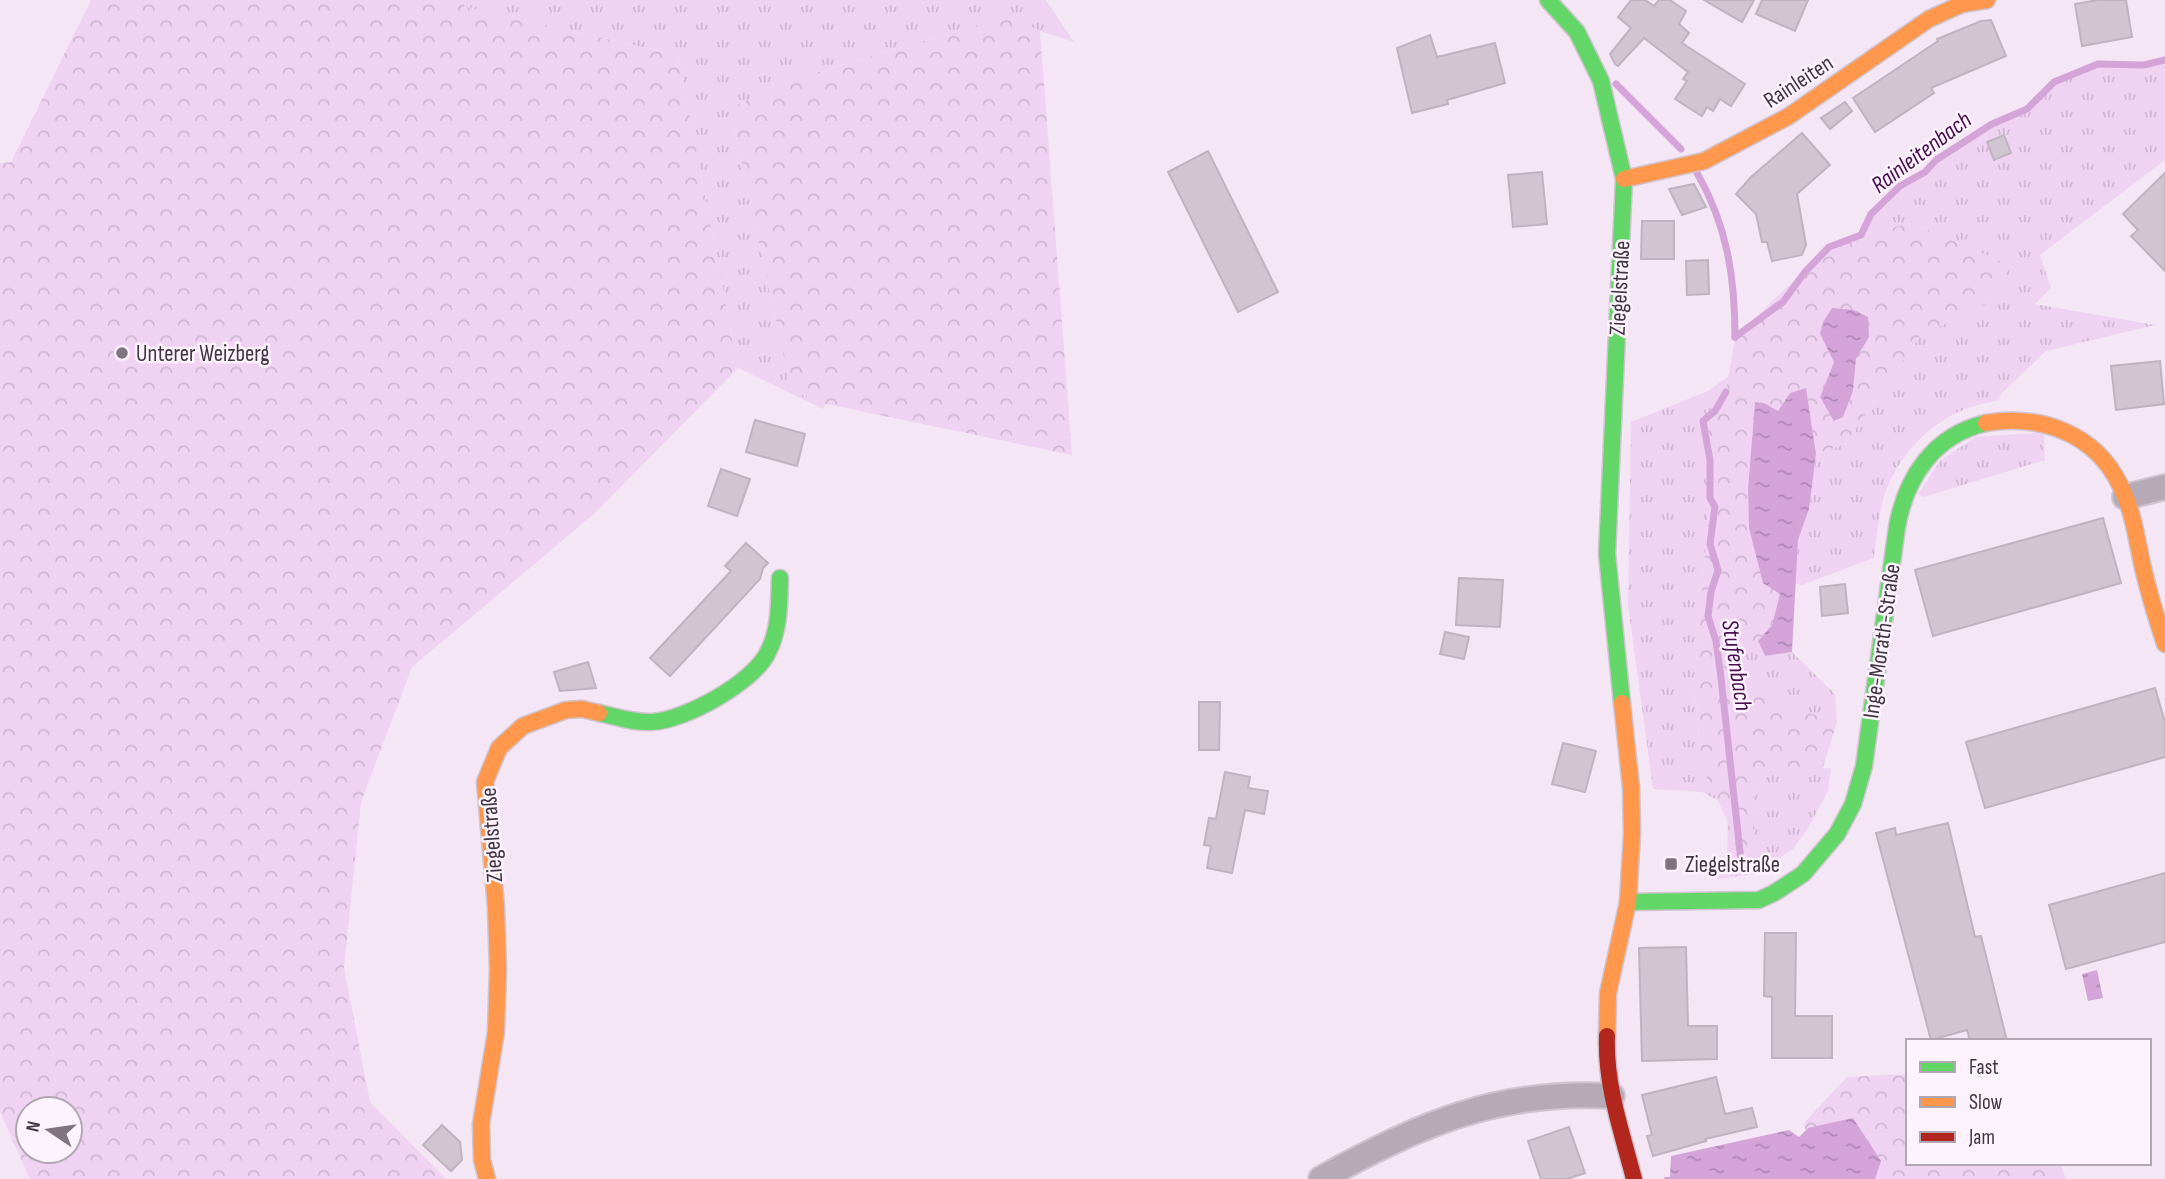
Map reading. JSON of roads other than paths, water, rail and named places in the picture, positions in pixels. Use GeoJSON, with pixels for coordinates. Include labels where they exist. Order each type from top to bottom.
{"type":"FeatureCollection","features":[{"type":"Feature","properties":{"kind":"street","name":"Ziegelstraße"},"geometry":{"type":"LineString","coordinates":[[1548,0],[1577,32],[1601,81],[1624,178],[1607,554],[1631,787],[1632,833],[1628,902],[1608,993],[1606,1054],[1612,1096],[1634,1179]]}},
{"type":"Feature","properties":{"kind":"street","name":"Rainleiten"},"geometry":{"type":"LineString","coordinates":[[1624,178],[1704,161],[1790,116],[1929,19],[1962,4],[1987,0]]}},
{"type":"Feature","properties":{"kind":"street","name":"Inge-Morath-Straße"},"geometry":{"type":"LineString","coordinates":[[1628,902],[1759,900],[1773,895],[1798,877],[1819,857],[1835,836],[1853,803],[1865,756],[1884,609],[1900,513],[1911,480],[1924,460],[1956,434],[1979,424],[2029,419],[2044,422],[2090,446],[2114,475],[2124,497],[2149,595],[2165,644]]}},
{"type":"Feature","properties":{"kind":"street"},"geometry":{"type":"LineString","coordinates":[[2124,497],[2165,487]]}},
{"type":"Feature","properties":{"kind":"street","name":"Ziegelstraße"},"geometry":{"type":"LineString","coordinates":[[486,1179],[480,1152],[480,1120],[496,1034],[498,980],[495,897],[485,782],[498,747],[513,730],[535,719],[567,709],[587,710],[640,722],[668,719],[702,707],[763,662],[778,629],[780,578]]}},
{"type":"Feature","properties":{"kind":"street"},"geometry":{"type":"LineString","coordinates":[[1321,1179],[1414,1130],[1471,1111],[1539,1097],[1573,1094],[1612,1096]]}},
{"type":"Feature","properties":{"kind":"water"},"geometry":{"type":"Polygon","coordinates":[[[1832,308],[1854,310],[1868,317],[1869,337],[1856,359],[1853,391],[1843,417],[1834,421],[1820,397],[1834,362],[1820,334],[1823,322],[1832,308]]]}},
{"type":"Feature","properties":{"kind":"water"},"geometry":{"type":"Polygon","coordinates":[[[1806,388],[1816,454],[1809,509],[1798,540],[1792,652],[1765,656],[1758,641],[1772,625],[1780,594],[1763,583],[1749,528],[1748,489],[1755,402],[1764,403],[1778,411],[1790,393],[1806,388]]]}},
{"type":"Feature","properties":{"kind":"water"},"geometry":{"type":"Polygon","coordinates":[[[2097,970],[2103,998],[2088,1001],[2082,974],[2097,970]]]}},
{"type":"Feature","properties":{"kind":"water"},"geometry":{"type":"Polygon","coordinates":[[[1853,1118],[1881,1161],[1875,1179],[1664,1177],[1670,1177],[1671,1156],[1789,1130],[1799,1137],[1808,1128],[1853,1118]]]}},
{"type":"Feature","properties":{"kind":"waterway","name":"Rainleitenbach"},"geometry":{"type":"LineString","coordinates":[[1735,337],[1783,302],[1805,272],[1829,247],[1861,235],[1871,214],[1900,186],[1925,172],[1936,160],[1992,124],[2027,109],[2054,82],[2098,64],[2144,65],[2165,60]]}},
{"type":"Feature","properties":{"kind":"waterway","name":"Stufenbach"},"geometry":{"type":"LineString","coordinates":[[1616,84],[1681,149]]}},
{"type":"Feature","properties":{"kind":"waterway","name":"Stufenbach"},"geometry":{"type":"LineString","coordinates":[[1697,173],[1716,212],[1727,252],[1733,293],[1735,337]]}},
{"type":"Feature","properties":{"kind":"waterway","name":"Stufenbach"},"geometry":{"type":"LineString","coordinates":[[1726,392],[1715,411],[1703,421],[1710,460],[1710,498],[1715,507],[1710,544],[1718,570],[1711,592],[1708,616],[1716,641],[1721,678],[1742,870]]}},
{"type":"Feature","properties":{"kind":"place","name":"Unterer Weizberg"},"geometry":{"type":"Point","coordinates":[122,353]}},
{"type":"Feature","properties":{"kind":"place","name":"Ziegelstraße"},"geometry":{"type":"Point","coordinates":[1671,864]}}]}
